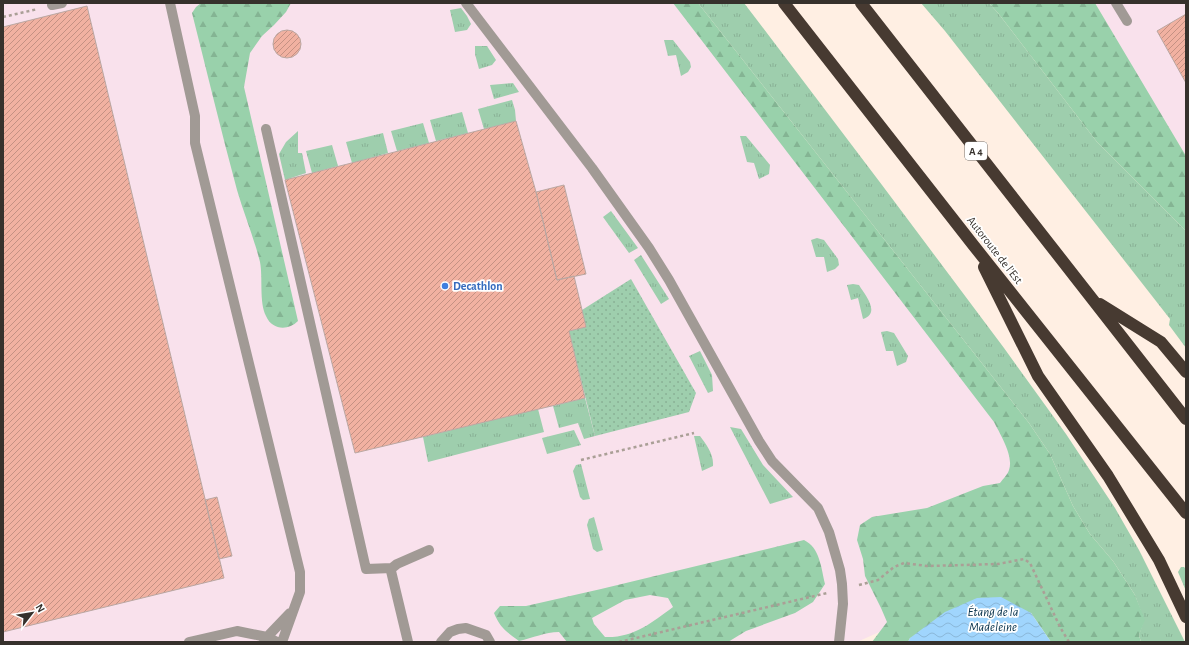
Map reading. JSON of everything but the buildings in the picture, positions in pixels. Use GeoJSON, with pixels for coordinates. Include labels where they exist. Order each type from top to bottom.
{"type":"FeatureCollection","features":[{"type":"Feature","properties":{"kind":"highway","name":"Autoroute de l’Est"},"geometry":{"type":"LineString","coordinates":[[784,3],[974,246],[1186,513]]}},
{"type":"Feature","properties":{"kind":"highway","name":"A 4"},"geometry":{"type":"LineString","coordinates":[[861,3],[1186,418]]}},
{"type":"Feature","properties":{"kind":"highway"},"geometry":{"type":"LineString","coordinates":[[974,246],[1038,376],[1108,476],[1159,560],[1186,617]]}},
{"type":"Feature","properties":{"kind":"highway"},"geometry":{"type":"LineString","coordinates":[[1092,298],[1161,342],[1186,372]]}},
{"type":"Feature","properties":{"kind":"street"},"geometry":{"type":"LineString","coordinates":[[52,5],[62,3]]}},
{"type":"Feature","properties":{"kind":"street"},"geometry":{"type":"LineString","coordinates":[[170,3],[195,116],[195,143],[300,572],[300,592],[282,642]]}},
{"type":"Feature","properties":{"kind":"street"},"geometry":{"type":"LineString","coordinates":[[466,3],[627,215],[669,280],[759,441],[772,461],[818,508],[829,532],[840,570],[842,604],[839,642]]}},
{"type":"Feature","properties":{"kind":"street"},"geometry":{"type":"LineString","coordinates":[[1116,3],[1127,21]]}},
{"type":"Feature","properties":{"kind":"street"},"geometry":{"type":"LineString","coordinates":[[266,129],[366,569],[392,568],[396,564],[429,550]]}},
{"type":"Feature","properties":{"kind":"street"},"geometry":{"type":"LineString","coordinates":[[392,568],[391,571],[408,642]]}},
{"type":"Feature","properties":{"kind":"street"},"geometry":{"type":"LineString","coordinates":[[265,639],[292,612]]}},
{"type":"Feature","properties":{"kind":"street"},"geometry":{"type":"LineString","coordinates":[[441,642],[450,632],[458,628],[466,628],[486,635],[490,642]]}},
{"type":"Feature","properties":{"kind":"street"},"geometry":{"type":"LineString","coordinates":[[189,642],[237,631],[277,642]]}},
{"type":"Feature","properties":{"kind":"path"},"geometry":{"type":"LineString","coordinates":[[3,17],[52,5]]}},
{"type":"Feature","properties":{"kind":"path"},"geometry":{"type":"LineString","coordinates":[[581,460],[694,433]]}},
{"type":"Feature","properties":{"kind":"path"},"geometry":{"type":"LineString","coordinates":[[859,586],[878,580],[894,567],[904,562],[926,566],[998,564],[1024,559],[1030,563],[1068,642]]}},
{"type":"Feature","properties":{"kind":"path"},"geometry":{"type":"LineString","coordinates":[[619,642],[842,589]]}},
{"type":"Feature","properties":{"kind":"shaded area"},"geometry":{"type":"Polygon","coordinates":[[[3,3],[675,3],[1087,539],[857,642],[3,642],[3,3]]]}},
{"type":"Feature","properties":{"kind":"shaded area"},"geometry":{"type":"Polygon","coordinates":[[[1095,3],[1186,3],[1186,156],[1146,90],[1095,3]]]}},
{"type":"Feature","properties":{"kind":"green space"},"geometry":{"type":"Polygon","coordinates":[[[201,3],[291,3],[286,12],[262,36],[250,53],[244,87],[298,321],[285,328],[280,328],[272,324],[266,316],[264,310],[260,262],[237,190],[192,13],[201,3]]]}},
{"type":"Feature","properties":{"kind":"green space"},"geometry":{"type":"Polygon","coordinates":[[[673,3],[698,3],[1029,423],[1050,454],[1073,506],[1090,534],[1113,561],[1135,595],[1145,620],[1139,635],[1141,642],[1051,642],[1031,613],[910,638],[908,642],[872,642],[887,622],[865,576],[863,559],[857,540],[860,525],[872,517],[927,508],[983,486],[1000,483],[1007,475],[1009,470],[1010,458],[1003,439],[994,422],[673,3]]]}},
{"type":"Feature","properties":{"kind":"green space"},"geometry":{"type":"Polygon","coordinates":[[[698,3],[744,3],[757,20],[1004,348],[1066,434],[1115,508],[1139,550],[1185,642],[1141,642],[1139,635],[1144,620],[1135,595],[1113,561],[1090,534],[1073,506],[1050,454],[1029,423],[698,3]]]}},
{"type":"Feature","properties":{"kind":"green space"},"geometry":{"type":"Polygon","coordinates":[[[921,3],[989,3],[1097,142],[1186,231],[1186,348],[1169,325],[1170,319],[945,31],[921,3]]]}},
{"type":"Feature","properties":{"kind":"green space"},"geometry":{"type":"Polygon","coordinates":[[[989,3],[1095,3],[1186,156],[1186,231],[1097,142],[989,3]]]}},
{"type":"Feature","properties":{"kind":"green space"},"geometry":{"type":"Polygon","coordinates":[[[461,8],[471,24],[467,30],[455,32],[450,10],[461,8]]]}},
{"type":"Feature","properties":{"kind":"green space"},"geometry":{"type":"Polygon","coordinates":[[[664,40],[673,40],[690,62],[691,67],[688,72],[681,76],[676,55],[668,56],[664,40]]]}},
{"type":"Feature","properties":{"kind":"green space"},"geometry":{"type":"Polygon","coordinates":[[[475,46],[487,46],[496,60],[492,65],[479,69],[475,54],[475,46]]]}},
{"type":"Feature","properties":{"kind":"green space"},"geometry":{"type":"Polygon","coordinates":[[[513,83],[519,92],[494,99],[490,85],[513,83]]]}},
{"type":"Feature","properties":{"kind":"green space"},"geometry":{"type":"Polygon","coordinates":[[[512,100],[516,121],[484,129],[478,109],[512,100]]]}},
{"type":"Feature","properties":{"kind":"green space"},"geometry":{"type":"Polygon","coordinates":[[[462,112],[468,133],[436,141],[430,120],[462,112]]]}},
{"type":"Feature","properties":{"kind":"green space"},"geometry":{"type":"Polygon","coordinates":[[[423,123],[429,143],[397,151],[391,131],[423,123]]]}},
{"type":"Feature","properties":{"kind":"green space"},"geometry":{"type":"Polygon","coordinates":[[[298,131],[298,153],[302,153],[306,173],[285,180],[279,154],[286,142],[298,131]]]}},
{"type":"Feature","properties":{"kind":"green space"},"geometry":{"type":"Polygon","coordinates":[[[383,133],[388,153],[352,163],[346,142],[383,133]]]}},
{"type":"Feature","properties":{"kind":"green space"},"geometry":{"type":"Polygon","coordinates":[[[740,136],[746,136],[770,165],[769,174],[759,179],[754,163],[747,162],[740,136]]]}},
{"type":"Feature","properties":{"kind":"green space"},"geometry":{"type":"Polygon","coordinates":[[[332,145],[338,166],[312,173],[306,151],[332,145]]]}},
{"type":"Feature","properties":{"kind":"green space"},"geometry":{"type":"Polygon","coordinates":[[[611,211],[638,248],[629,253],[603,217],[611,211]]]}},
{"type":"Feature","properties":{"kind":"green space"},"geometry":{"type":"Polygon","coordinates":[[[817,238],[824,240],[838,259],[839,265],[835,269],[827,272],[824,257],[816,257],[811,240],[817,238]]]}},
{"type":"Feature","properties":{"kind":"green space"},"geometry":{"type":"Polygon","coordinates":[[[641,255],[669,299],[661,304],[634,260],[641,255]]]}},
{"type":"Feature","properties":{"kind":"green space"},"geometry":{"type":"Polygon","coordinates":[[[631,279],[696,393],[689,412],[595,436],[569,331],[586,327],[582,310],[631,279]]]}},
{"type":"Feature","properties":{"kind":"green space"},"geometry":{"type":"Polygon","coordinates":[[[847,285],[859,285],[870,304],[871,313],[863,319],[858,298],[851,300],[847,285]]]}},
{"type":"Feature","properties":{"kind":"green space"},"geometry":{"type":"Polygon","coordinates":[[[887,331],[894,333],[908,356],[906,362],[897,366],[893,351],[886,351],[881,332],[887,331]]]}},
{"type":"Feature","properties":{"kind":"green space"},"geometry":{"type":"Polygon","coordinates":[[[700,351],[712,375],[713,391],[708,393],[689,356],[700,351]]]}},
{"type":"Feature","properties":{"kind":"green space"},"geometry":{"type":"Polygon","coordinates":[[[585,398],[595,436],[584,439],[578,423],[559,428],[553,406],[585,398]]]}},
{"type":"Feature","properties":{"kind":"green space"},"geometry":{"type":"Polygon","coordinates":[[[538,409],[544,432],[428,462],[423,437],[538,409]]]}},
{"type":"Feature","properties":{"kind":"green space"},"geometry":{"type":"Polygon","coordinates":[[[730,427],[741,429],[763,465],[793,497],[770,504],[730,427]]]}},
{"type":"Feature","properties":{"kind":"green space"},"geometry":{"type":"Polygon","coordinates":[[[574,430],[581,445],[547,454],[542,438],[574,430]]]}},
{"type":"Feature","properties":{"kind":"green space"},"geometry":{"type":"Polygon","coordinates":[[[694,436],[700,436],[705,442],[712,457],[713,466],[702,471],[694,436]]]}},
{"type":"Feature","properties":{"kind":"green space"},"geometry":{"type":"Polygon","coordinates":[[[581,464],[590,499],[583,500],[580,497],[573,471],[576,465],[581,464]]]}},
{"type":"Feature","properties":{"kind":"green space"},"geometry":{"type":"Polygon","coordinates":[[[594,517],[603,550],[597,552],[593,549],[587,525],[589,519],[594,517]]]}},
{"type":"Feature","properties":{"kind":"green space"},"geometry":{"type":"Polygon","coordinates":[[[804,540],[809,543],[817,553],[825,584],[813,602],[795,613],[746,631],[728,642],[567,642],[559,632],[544,634],[519,641],[501,626],[494,613],[500,606],[526,606],[804,540]],[[650,595],[625,600],[592,618],[594,624],[605,637],[625,635],[642,628],[673,607],[668,598],[650,595]]]}},
{"type":"Feature","properties":{"kind":"green space"},"geometry":{"type":"Polygon","coordinates":[[[1181,567],[1186,569],[1186,591],[1178,572],[1181,567]]]}},
{"type":"Feature","properties":{"kind":"water","name":"Étang de la Madeleine"},"geometry":{"type":"Polygon","coordinates":[[[1001,597],[1031,613],[1051,642],[908,642],[910,638],[945,612],[977,598],[1001,597]]]}},
{"type":"Feature","properties":{"kind":"place","name":"Decathlon"},"geometry":{"type":"Point","coordinates":[445,286]}}]}
